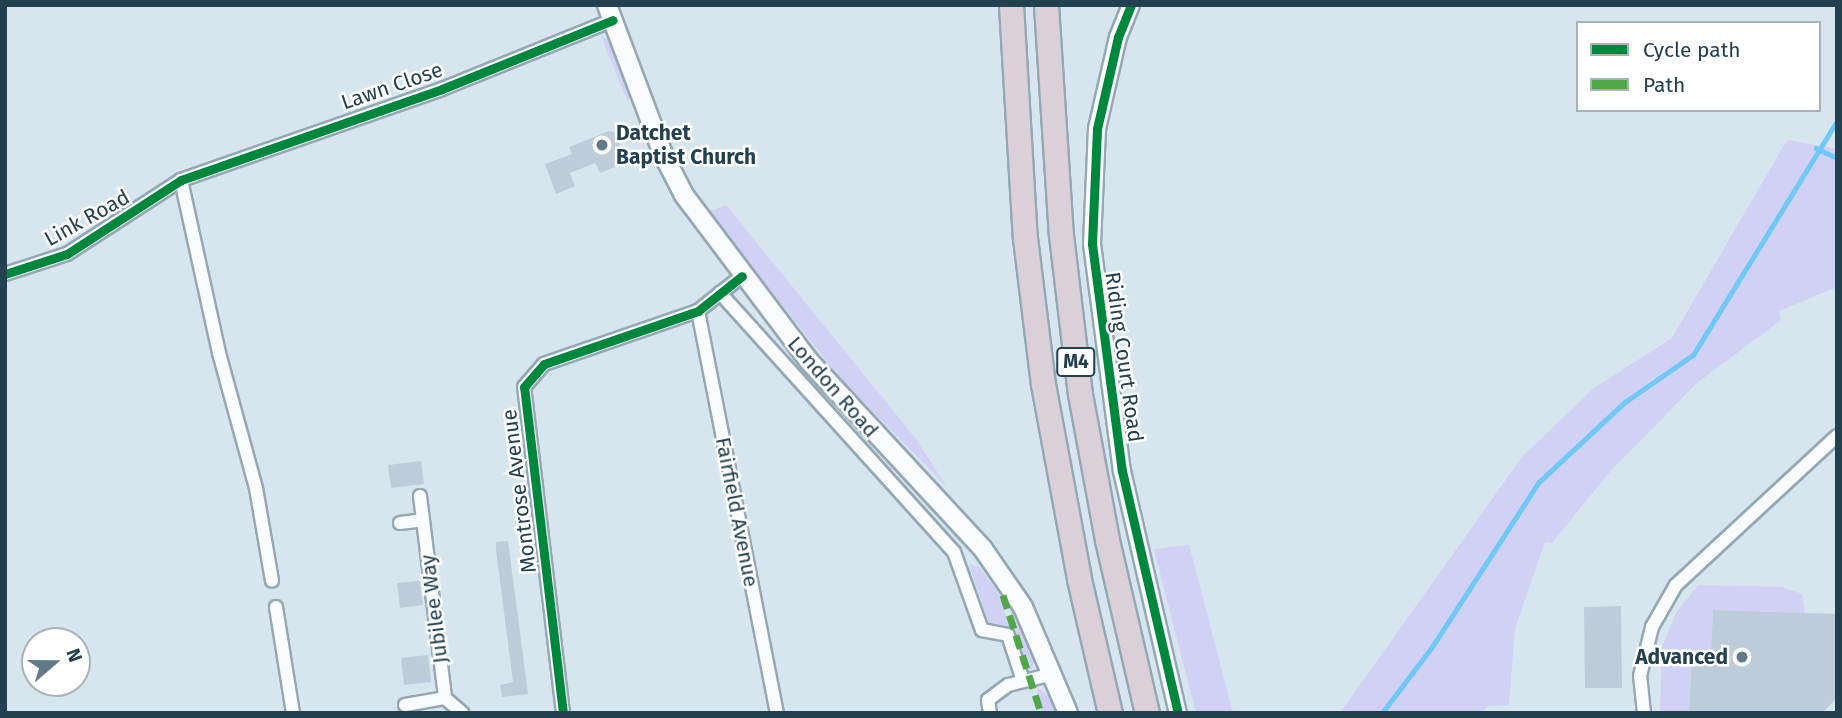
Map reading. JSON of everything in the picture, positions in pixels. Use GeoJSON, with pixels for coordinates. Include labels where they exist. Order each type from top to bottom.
{"type":"FeatureCollection","features":[{"type":"Feature","properties":{"kind":"highway","name":"M4"},"geometry":{"type":"LineString","coordinates":[[1011,5],[1024,225],[1043,384],[1069,530],[1110,713]]}},
{"type":"Feature","properties":{"kind":"highway","name":"M4"},"geometry":{"type":"LineString","coordinates":[[1046,5],[1061,235],[1080,394],[1107,540],[1147,713]]}},
{"type":"Feature","properties":{"kind":"main road","name":"London Road"},"geometry":{"type":"LineString","coordinates":[[610,13],[678,184],[742,276],[859,418],[983,549],[1023,607],[1068,713]]}},
{"type":"Feature","properties":{"kind":"street","name":"Riding Court Road"},"geometry":{"type":"LineString","coordinates":[[1131,5],[1118,37],[1097,130],[1092,244],[1122,471],[1178,713]]}},
{"type":"Feature","properties":{"kind":"street","name":"Lawn Close"},"geometry":{"type":"LineString","coordinates":[[181,180],[442,89],[610,13]]}},
{"type":"Feature","properties":{"kind":"street","name":"Link Road"},"geometry":{"type":"LineString","coordinates":[[5,274],[67,254],[181,180]]}},
{"type":"Feature","properties":{"kind":"street"},"geometry":{"type":"LineString","coordinates":[[181,180],[219,353],[256,488],[272,581]]}},
{"type":"Feature","properties":{"kind":"street","name":"Montrose Avenue"},"geometry":{"type":"LineString","coordinates":[[564,713],[524,387],[544,364],[698,311],[742,276]]}},
{"type":"Feature","properties":{"kind":"street"},"geometry":{"type":"LineString","coordinates":[[720,293],[954,552],[982,630],[1008,635],[1023,681]]}},
{"type":"Feature","properties":{"kind":"street","name":"Fairfield Avenue"},"geometry":{"type":"LineString","coordinates":[[698,311],[777,713]]}},
{"type":"Feature","properties":{"kind":"street"},"geometry":{"type":"LineString","coordinates":[[1644,713],[1643,664],[1652,627],[1676,585],[1837,436]]}},
{"type":"Feature","properties":{"kind":"street","name":"Jubilee Way"},"geometry":{"type":"LineString","coordinates":[[420,496],[445,698]]}},
{"type":"Feature","properties":{"kind":"street"},"geometry":{"type":"LineString","coordinates":[[400,523],[423,520]]}},
{"type":"Feature","properties":{"kind":"street"},"geometry":{"type":"LineString","coordinates":[[276,607],[293,713]]}},
{"type":"Feature","properties":{"kind":"street"},"geometry":{"type":"LineString","coordinates":[[990,713],[988,699],[1008,685],[1053,674]]}},
{"type":"Feature","properties":{"kind":"street"},"geometry":{"type":"LineString","coordinates":[[405,705],[445,698],[462,711]]}},
{"type":"Feature","properties":{"kind":"shaded area"},"geometry":{"type":"Polygon","coordinates":[[[601,36],[615,43],[636,97],[627,100],[601,36]]]}},
{"type":"Feature","properties":{"kind":"shaded area"},"geometry":{"type":"Polygon","coordinates":[[[1787,140],[1837,149],[1837,287],[1779,311],[1781,320],[1698,382],[1612,469],[1552,543],[1545,542],[1515,628],[1509,705],[1488,706],[1480,713],[1340,713],[1522,457],[1593,389],[1672,338],[1787,140]]]}},
{"type":"Feature","properties":{"kind":"shaded area"},"geometry":{"type":"Polygon","coordinates":[[[726,205],[916,439],[947,487],[840,378],[708,212],[726,205]]]}},
{"type":"Feature","properties":{"kind":"shaded area"},"geometry":{"type":"Polygon","coordinates":[[[1189,545],[1233,713],[1196,713],[1154,549],[1189,545]]]}},
{"type":"Feature","properties":{"kind":"shaded area"},"geometry":{"type":"Polygon","coordinates":[[[969,564],[979,567],[998,592],[1011,631],[991,629],[969,564]]]}},
{"type":"Feature","properties":{"kind":"shaded area"},"geometry":{"type":"Polygon","coordinates":[[[1698,585],[1781,587],[1802,594],[1805,613],[1713,610],[1711,652],[1670,653],[1670,659],[1691,660],[1689,713],[1660,713],[1662,647],[1676,613],[1698,585]]]}},
{"type":"Feature","properties":{"kind":"shaded area"},"geometry":{"type":"Polygon","coordinates":[[[1008,603],[1035,656],[1032,669],[1028,670],[1008,603]]]}},
{"type":"Feature","properties":{"kind":"shaded area"},"geometry":{"type":"Polygon","coordinates":[[[1037,687],[1048,696],[1058,713],[1042,713],[1037,687]]]}},
{"type":"Feature","properties":{"kind":"building"},"geometry":{"type":"Polygon","coordinates":[[[609,131],[614,132],[627,162],[600,173],[595,163],[570,173],[575,186],[556,194],[545,164],[572,154],[569,147],[609,131]]]}},
{"type":"Feature","properties":{"kind":"building"},"geometry":{"type":"Polygon","coordinates":[[[421,461],[424,484],[391,488],[388,465],[421,461]]]}},
{"type":"Feature","properties":{"kind":"building"},"geometry":{"type":"Polygon","coordinates":[[[508,541],[528,694],[502,697],[500,685],[513,682],[496,542],[508,541]]]}},
{"type":"Feature","properties":{"kind":"building"},"geometry":{"type":"Polygon","coordinates":[[[420,581],[423,605],[400,608],[397,583],[420,581]]]}},
{"type":"Feature","properties":{"kind":"building"},"geometry":{"type":"Polygon","coordinates":[[[1621,606],[1622,688],[1585,688],[1584,607],[1621,606]]]}},
{"type":"Feature","properties":{"kind":"building"},"geometry":{"type":"Polygon","coordinates":[[[1713,610],[1837,614],[1837,698],[1822,713],[1689,713],[1692,651],[1711,652],[1713,610]]]}},
{"type":"Feature","properties":{"kind":"building"},"geometry":{"type":"Polygon","coordinates":[[[428,655],[431,682],[404,685],[401,658],[428,655]]]}},
{"type":"Feature","properties":{"kind":"waterway"},"geometry":{"type":"LineString","coordinates":[[1382,713],[1432,647],[1538,483],[1625,402],[1693,355],[1837,121]]}},
{"type":"Feature","properties":{"kind":"waterway"},"geometry":{"type":"LineString","coordinates":[[1816,148],[1837,158]]}},
{"type":"Feature","properties":{"kind":"marked path"},"geometry":{"type":"LineString","coordinates":[[1003,595],[1041,713]]}},
{"type":"Feature","properties":{"kind":"cycle path"},"geometry":{"type":"LineString","coordinates":[[1131,5],[1118,37],[1097,129],[1092,244],[1122,471],[1178,713]]}},
{"type":"Feature","properties":{"kind":"cycle path"},"geometry":{"type":"LineString","coordinates":[[5,274],[67,254],[181,180],[442,89],[613,20]]}},
{"type":"Feature","properties":{"kind":"cycle path"},"geometry":{"type":"LineString","coordinates":[[563,713],[524,387],[544,364],[698,311],[742,276]]}},
{"type":"Feature","properties":{"kind":"place","name":"Datchet Baptist Church"},"geometry":{"type":"Point","coordinates":[602,145]}},
{"type":"Feature","properties":{"kind":"place","name":"Advanced"},"geometry":{"type":"Point","coordinates":[1742,657]}}]}
